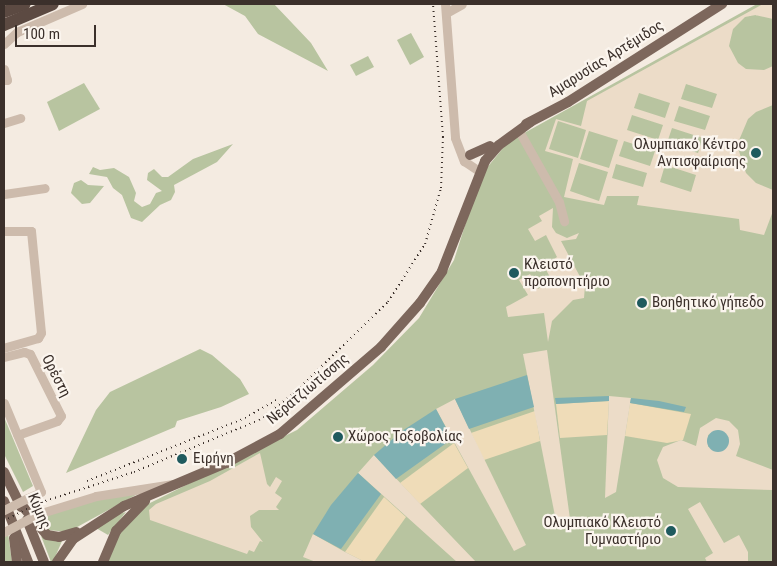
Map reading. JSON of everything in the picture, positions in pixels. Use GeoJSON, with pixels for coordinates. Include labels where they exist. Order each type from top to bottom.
{"type":"FeatureCollection","features":[{"type":"Feature","properties":{"kind":"highway"},"geometry":{"type":"LineString","coordinates":[[4,12],[25,4]]}},
{"type":"Feature","properties":{"kind":"highway"},"geometry":{"type":"LineString","coordinates":[[4,25],[53,4]]}},
{"type":"Feature","properties":{"kind":"main road","name":"Αμαρυσίας Αρτέμιδος"},"geometry":{"type":"LineString","coordinates":[[476,168],[495,149],[531,122],[722,4]]}},
{"type":"Feature","properties":{"kind":"main road","name":"Αμαρυσίας Αρτέμιδος"},"geometry":{"type":"LineString","coordinates":[[502,136],[531,122]]}},
{"type":"Feature","properties":{"kind":"main road","name":"Νερατζιωτίσσης"},"geometry":{"type":"LineString","coordinates":[[104,519],[266,442],[304,416],[393,335],[434,281],[456,241],[476,168],[490,146],[502,136]]}},
{"type":"Feature","properties":{"kind":"main road"},"geometry":{"type":"LineString","coordinates":[[466,154],[490,146]]}},
{"type":"Feature","properties":{"kind":"main road","name":"Κύμης"},"geometry":{"type":"LineString","coordinates":[[4,472],[24,500],[44,562]]}},
{"type":"Feature","properties":{"kind":"main road"},"geometry":{"type":"LineString","coordinates":[[103,562],[120,525],[139,505],[170,486]]}},
{"type":"Feature","properties":{"kind":"main road"},"geometry":{"type":"LineString","coordinates":[[24,500],[38,528],[51,537],[69,535],[104,519]]}},
{"type":"Feature","properties":{"kind":"main road"},"geometry":{"type":"LineString","coordinates":[[5,507],[17,558]]}},
{"type":"Feature","properties":{"kind":"main road","name":"Κύμης"},"geometry":{"type":"LineString","coordinates":[[5,507],[28,562]]}},
{"type":"Feature","properties":{"kind":"main road"},"geometry":{"type":"LineString","coordinates":[[58,562],[70,541],[104,519]]}},
{"type":"Feature","properties":{"kind":"street"},"geometry":{"type":"LineString","coordinates":[[4,44],[17,32],[82,4]]}},
{"type":"Feature","properties":{"kind":"street"},"geometry":{"type":"LineString","coordinates":[[445,4],[454,134],[476,168]]}},
{"type":"Feature","properties":{"kind":"street"},"geometry":{"type":"LineString","coordinates":[[446,14],[462,4]]}},
{"type":"Feature","properties":{"kind":"street"},"geometry":{"type":"LineString","coordinates":[[4,69],[5,80]]}},
{"type":"Feature","properties":{"kind":"street"},"geometry":{"type":"LineString","coordinates":[[4,123],[20,118]]}},
{"type":"Feature","properties":{"kind":"street"},"geometry":{"type":"LineString","coordinates":[[519,131],[559,202],[564,221]]}},
{"type":"Feature","properties":{"kind":"street"},"geometry":{"type":"LineString","coordinates":[[4,194],[45,188]]}},
{"type":"Feature","properties":{"kind":"street","name":"Ορέστη"},"geometry":{"type":"LineString","coordinates":[[4,230],[30,230],[40,336],[4,348]]}},
{"type":"Feature","properties":{"kind":"street","name":"Ορέστη"},"geometry":{"type":"LineString","coordinates":[[4,357],[24,352],[30,354],[61,416],[17,435]]}},
{"type":"Feature","properties":{"kind":"street"},"geometry":{"type":"LineString","coordinates":[[4,403],[41,492],[5,507]]}},
{"type":"Feature","properties":{"kind":"street","name":"Νερατζιωτίσσης"},"geometry":{"type":"LineString","coordinates":[[4,532],[38,514],[106,494],[170,486]]}},
{"type":"Feature","properties":{"kind":"green space"},"geometry":{"type":"Polygon","coordinates":[[[223,4],[274,4],[311,43],[328,71],[258,34],[245,16],[223,4]]]}},
{"type":"Feature","properties":{"kind":"green space"},"geometry":{"type":"Polygon","coordinates":[[[757,4],[773,4],[773,562],[106,562],[117,533],[144,506],[297,430],[373,365],[419,318],[454,260],[481,175],[508,142],[757,4]]]}},
{"type":"Feature","properties":{"kind":"green space"},"geometry":{"type":"Polygon","coordinates":[[[411,33],[424,57],[410,65],[397,40],[411,33]]]}},
{"type":"Feature","properties":{"kind":"green space"},"geometry":{"type":"Polygon","coordinates":[[[368,56],[374,67],[356,76],[350,65],[368,56]]]}},
{"type":"Feature","properties":{"kind":"green space"},"geometry":{"type":"Polygon","coordinates":[[[84,83],[100,109],[59,131],[47,102],[84,83]]]}},
{"type":"Feature","properties":{"kind":"green space"},"geometry":{"type":"Polygon","coordinates":[[[233,144],[217,162],[174,185],[175,192],[171,200],[160,205],[142,222],[131,218],[122,195],[113,188],[107,177],[89,174],[93,167],[100,170],[114,168],[129,177],[136,193],[134,201],[142,207],[150,204],[156,193],[162,191],[147,180],[148,173],[154,169],[162,177],[168,177],[193,159],[233,144]]]}},
{"type":"Feature","properties":{"kind":"green space"},"geometry":{"type":"Polygon","coordinates":[[[81,180],[88,185],[104,186],[90,203],[82,204],[71,193],[74,183],[81,180]]]}},
{"type":"Feature","properties":{"kind":"green space"},"geometry":{"type":"Polygon","coordinates":[[[200,349],[212,355],[240,379],[249,394],[221,407],[177,421],[175,427],[66,473],[96,410],[110,392],[200,349]]]}},
{"type":"Feature","properties":{"kind":"green space"},"geometry":{"type":"Polygon","coordinates":[[[4,417],[33,486],[23,492],[4,454],[4,417]]]}},
{"type":"Feature","properties":{"kind":"green space"},"geometry":{"type":"Polygon","coordinates":[[[143,491],[68,532],[48,530],[37,518],[99,498],[143,491]]]}},
{"type":"Feature","properties":{"kind":"green space"},"geometry":{"type":"Polygon","coordinates":[[[126,512],[108,535],[96,528],[119,514],[126,512]]]}},
{"type":"Feature","properties":{"kind":"green space"},"geometry":{"type":"Polygon","coordinates":[[[8,533],[12,562],[4,562],[4,535],[8,533]]]}},
{"type":"Feature","properties":{"kind":"green space"},"geometry":{"type":"Polygon","coordinates":[[[41,536],[62,541],[53,562],[51,562],[41,536]]]}},
{"type":"Feature","properties":{"kind":"sand"},"geometry":{"type":"Polygon","coordinates":[[[609,401],[607,435],[560,438],[556,404],[609,401]]]}},
{"type":"Feature","properties":{"kind":"sand"},"geometry":{"type":"Polygon","coordinates":[[[630,403],[691,414],[683,440],[667,443],[625,436],[630,403]]]}},
{"type":"Feature","properties":{"kind":"sand"},"geometry":{"type":"Polygon","coordinates":[[[535,411],[540,441],[484,460],[471,433],[535,411]]]}},
{"type":"Feature","properties":{"kind":"sand"},"geometry":{"type":"Polygon","coordinates":[[[454,443],[468,468],[420,504],[400,483],[454,443]]]}},
{"type":"Feature","properties":{"kind":"sand"},"geometry":{"type":"Polygon","coordinates":[[[384,497],[406,517],[374,562],[365,562],[345,552],[384,497]]]}},
{"type":"Feature","properties":{"kind":"shaded area"},"geometry":{"type":"Polygon","coordinates":[[[763,4],[773,4],[773,19],[755,15],[745,17],[733,29],[729,46],[738,63],[746,69],[764,70],[773,66],[773,105],[756,112],[748,119],[737,145],[746,173],[756,183],[773,190],[773,211],[764,235],[740,230],[739,219],[637,205],[639,196],[607,196],[604,205],[564,197],[573,159],[545,151],[556,119],[581,126],[587,101],[763,4]],[[686,84],[681,99],[712,108],[717,94],[686,84]],[[639,93],[634,108],[665,118],[670,103],[639,93]],[[679,106],[674,121],[705,130],[710,116],[679,106]],[[632,115],[627,130],[658,140],[663,125],[632,115]],[[558,121],[549,149],[578,158],[586,130],[558,121]],[[672,128],[667,143],[698,153],[703,138],[672,128]],[[589,131],[580,159],[609,168],[618,140],[589,131]],[[624,141],[619,156],[650,166],[655,151],[624,141]],[[579,163],[570,191],[599,201],[608,172],[579,163]],[[616,164],[612,178],[643,187],[647,173],[616,164]],[[665,165],[660,182],[691,192],[696,175],[665,165]]]}},
{"type":"Feature","properties":{"kind":"shaded area"},"geometry":{"type":"Polygon","coordinates":[[[553,208],[552,227],[556,233],[567,238],[579,233],[576,239],[561,241],[585,286],[584,298],[573,300],[552,321],[548,342],[544,313],[508,317],[506,307],[528,295],[519,280],[530,274],[538,289],[552,281],[544,266],[557,257],[546,235],[535,241],[528,229],[542,221],[539,216],[553,208]]]}},
{"type":"Feature","properties":{"kind":"shaded area"},"geometry":{"type":"Polygon","coordinates":[[[547,350],[570,519],[557,526],[523,354],[547,350]]]}},
{"type":"Feature","properties":{"kind":"shaded area"},"geometry":{"type":"Polygon","coordinates":[[[609,396],[631,398],[616,492],[605,498],[609,396]]]}},
{"type":"Feature","properties":{"kind":"shaded area"},"geometry":{"type":"Polygon","coordinates":[[[455,399],[526,545],[514,551],[436,409],[455,399]]]}},
{"type":"Feature","properties":{"kind":"shaded area"},"geometry":{"type":"Polygon","coordinates":[[[716,418],[729,421],[738,430],[740,444],[736,456],[773,470],[773,490],[678,487],[663,478],[657,460],[663,447],[681,440],[696,446],[700,428],[716,418]],[[719,430],[708,435],[708,447],[729,438],[719,430]]]}},
{"type":"Feature","properties":{"kind":"shaded area"},"geometry":{"type":"Polygon","coordinates":[[[260,453],[267,484],[270,487],[276,477],[282,481],[275,493],[282,498],[276,507],[279,510],[259,510],[250,516],[251,527],[263,542],[260,541],[254,552],[249,550],[247,554],[150,520],[149,510],[156,504],[210,481],[260,453]]]}},
{"type":"Feature","properties":{"kind":"shaded area"},"geometry":{"type":"Polygon","coordinates":[[[374,455],[476,562],[457,562],[358,473],[374,455]]]}},
{"type":"Feature","properties":{"kind":"shaded area"},"geometry":{"type":"Polygon","coordinates":[[[700,502],[724,543],[739,535],[748,552],[748,562],[707,562],[705,558],[713,553],[688,509],[700,502]]]}},
{"type":"Feature","properties":{"kind":"shaded area"},"geometry":{"type":"Polygon","coordinates":[[[313,534],[365,562],[316,562],[303,557],[313,534]]]}},
{"type":"Feature","properties":{"kind":"water"},"geometry":{"type":"Polygon","coordinates":[[[527,375],[534,407],[469,429],[455,399],[527,375]]]}},
{"type":"Feature","properties":{"kind":"water"},"geometry":{"type":"Polygon","coordinates":[[[609,396],[609,401],[556,404],[555,398],[609,396]]]}},
{"type":"Feature","properties":{"kind":"water"},"geometry":{"type":"Polygon","coordinates":[[[631,398],[659,401],[686,407],[684,412],[630,403],[631,398]]]}},
{"type":"Feature","properties":{"kind":"water"},"geometry":{"type":"Polygon","coordinates":[[[436,409],[452,439],[396,479],[374,455],[402,431],[436,409]]]}},
{"type":"Feature","properties":{"kind":"water"},"geometry":{"type":"Polygon","coordinates":[[[718,430],[726,433],[729,441],[726,449],[718,452],[710,449],[707,441],[710,433],[718,430]]]}},
{"type":"Feature","properties":{"kind":"water"},"geometry":{"type":"Polygon","coordinates":[[[358,473],[381,494],[341,549],[313,534],[331,505],[358,473]]]}},
{"type":"Feature","properties":{"kind":"railway"},"geometry":{"type":"LineString","coordinates":[[4,521],[36,504],[134,472],[259,420],[293,394],[388,302],[425,244],[441,188],[443,137],[433,4]]}},
{"type":"Feature","properties":{"kind":"railway"},"geometry":{"type":"LineString","coordinates":[[87,481],[245,418],[279,398]]}},
{"type":"Feature","properties":{"kind":"place","name":"Ολυμπιακό Κέντρο Αντισφαίρισης"},"geometry":{"type":"Point","coordinates":[756,153]}},
{"type":"Feature","properties":{"kind":"place","name":"Κλειστό προπονητήριο"},"geometry":{"type":"Point","coordinates":[514,273]}},
{"type":"Feature","properties":{"kind":"place","name":"Βοηθητικό γήπεδο"},"geometry":{"type":"Point","coordinates":[642,303]}},
{"type":"Feature","properties":{"kind":"place","name":"Χώρος Τοξοβολίας"},"geometry":{"type":"Point","coordinates":[338,437]}},
{"type":"Feature","properties":{"kind":"place","name":"Ειρήνη"},"geometry":{"type":"Point","coordinates":[182,459]}},
{"type":"Feature","properties":{"kind":"place","name":"Ολυμπιακό Κλειστό Γυμναστήριο"},"geometry":{"type":"Point","coordinates":[671,531]}}]}
